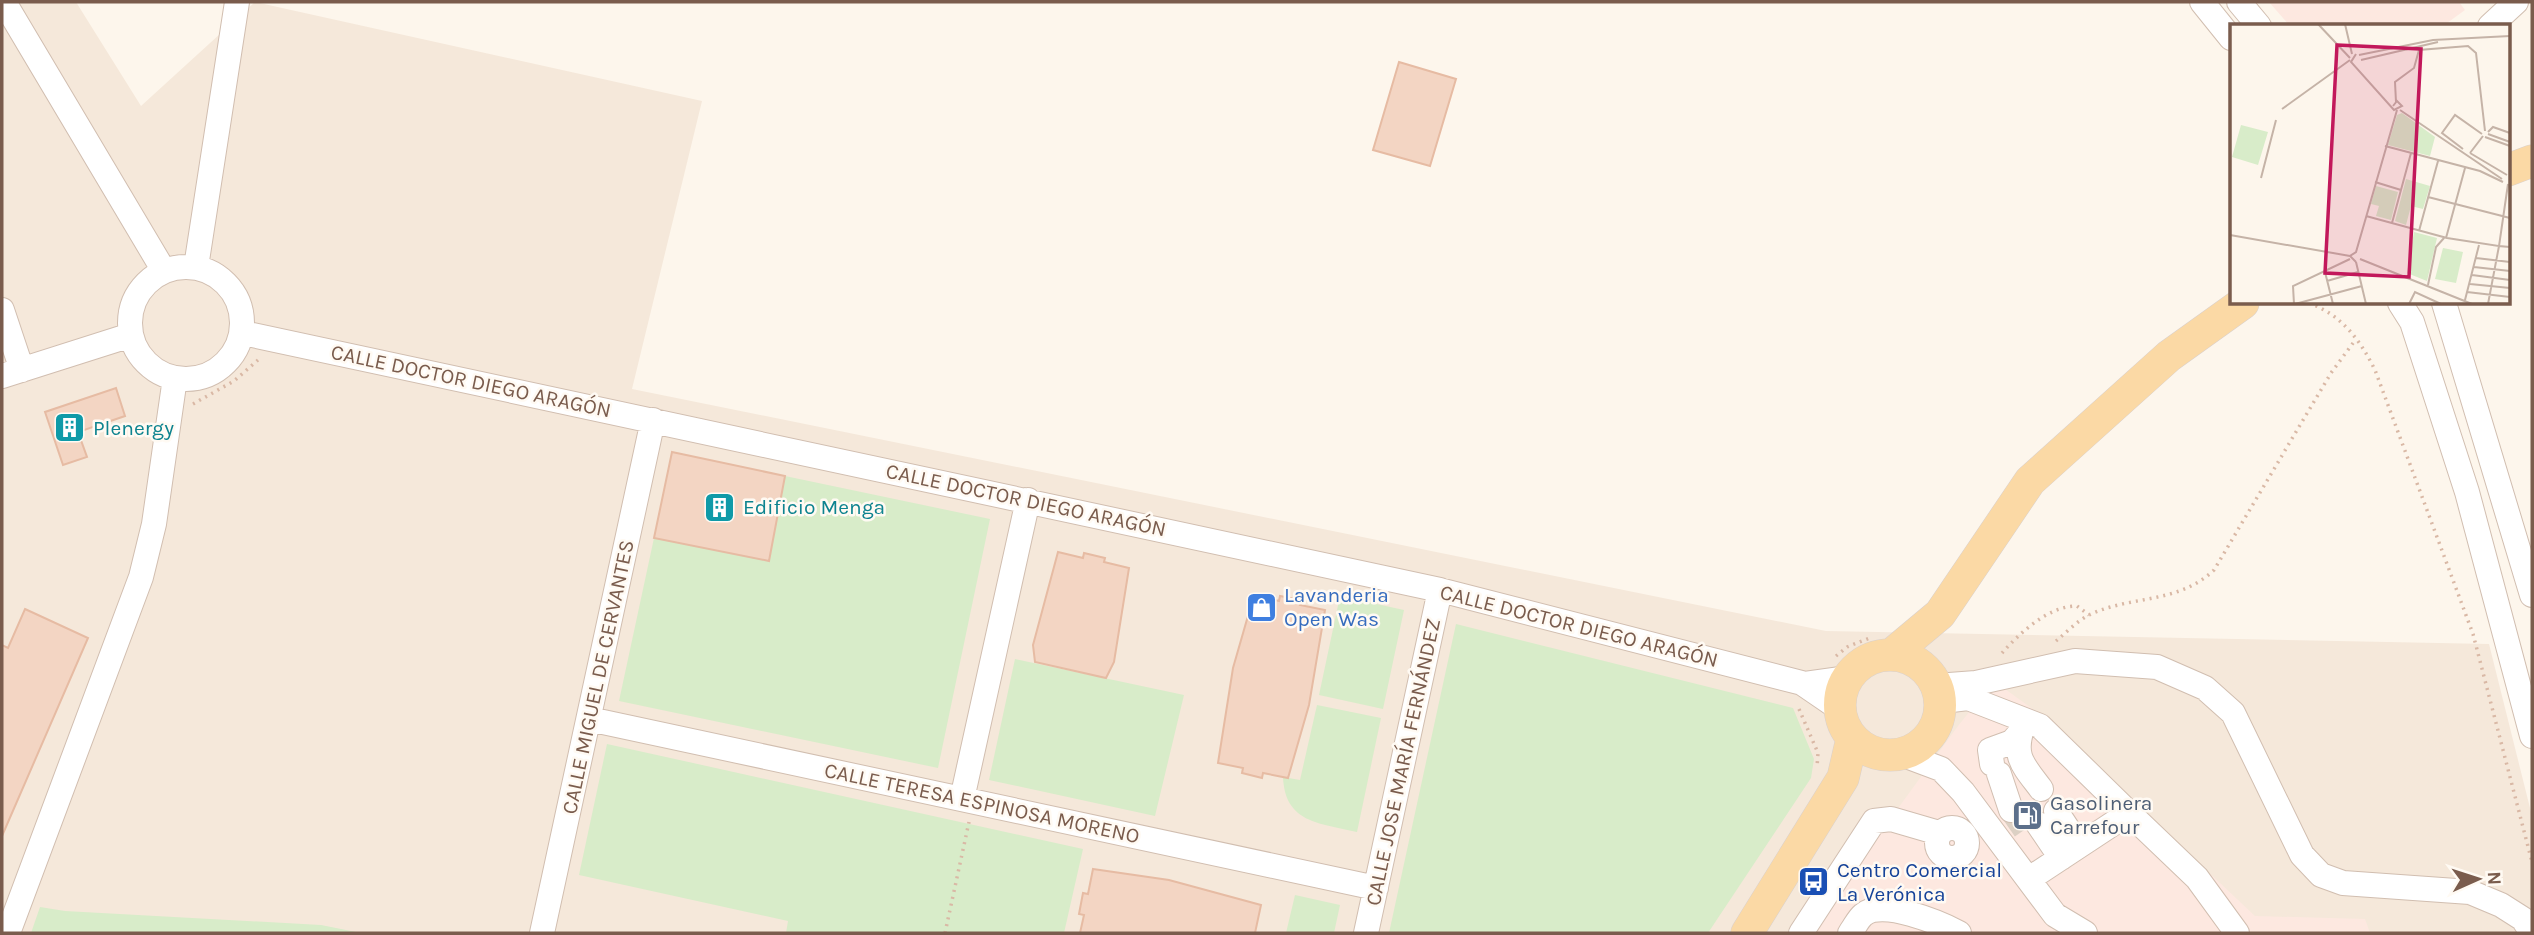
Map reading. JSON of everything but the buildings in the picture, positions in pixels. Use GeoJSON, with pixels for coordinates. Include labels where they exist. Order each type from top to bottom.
{"type":"FeatureCollection","features":[{"type":"Feature","properties":{"kind":"main road"},"geometry":{"type":"LineString","coordinates":[[2510,169],[2532,161]]}},
{"type":"Feature","properties":{"kind":"main road"},"geometry":{"type":"LineString","coordinates":[[1891,655],[1940,614],[2030,481],[2169,356],[2242,304]]}},
{"type":"Feature","properties":{"kind":"main road"},"geometry":{"type":"LineString","coordinates":[[1830,775],[1917,747],[1931,734],[1938,718],[1936,688],[1940,614]]}},
{"type":"Feature","properties":{"kind":"main road"},"geometry":{"type":"LineString","coordinates":[[1890,754],[1852,738],[1843,725],[1841,693],[1848,678],[1859,665],[1874,657],[1891,655],[1920,665],[1936,688]]}},
{"type":"Feature","properties":{"kind":"main road"},"geometry":{"type":"LineString","coordinates":[[1747,933],[1852,738]]}},
{"type":"Feature","properties":{"kind":"street"},"geometry":{"type":"LineString","coordinates":[[196,267],[237,2]]}},
{"type":"Feature","properties":{"kind":"street"},"geometry":{"type":"LineString","coordinates":[[2202,2],[2230,37]]}},
{"type":"Feature","properties":{"kind":"street"},"geometry":{"type":"LineString","coordinates":[[2239,2],[2257,24]]}},
{"type":"Feature","properties":{"kind":"street"},"geometry":{"type":"LineString","coordinates":[[2492,24],[2516,2]]}},
{"type":"Feature","properties":{"kind":"street"},"geometry":{"type":"LineString","coordinates":[[4,4],[164,271]]}},
{"type":"Feature","properties":{"kind":"street"},"geometry":{"type":"LineString","coordinates":[[196,267],[224,281],[236,296],[242,313],[243,333],[236,349],[225,363],[211,374],[193,379],[175,378],[147,363],[137,351],[131,335],[130,316],[136,297],[148,281],[164,271],[196,267]]}},
{"type":"Feature","properties":{"kind":"street"},"geometry":{"type":"LineString","coordinates":[[2401,304],[2412,322],[2467,492],[2532,736]]}},
{"type":"Feature","properties":{"kind":"street"},"geometry":{"type":"LineString","coordinates":[[2444,304],[2532,595]]}},
{"type":"Feature","properties":{"kind":"street"},"geometry":{"type":"LineString","coordinates":[[2,310],[12,373],[131,335]]}},
{"type":"Feature","properties":{"kind":"street","name":"CALLE DOCTOR DIEGO ARAGÓN"},"geometry":{"type":"LineString","coordinates":[[243,333],[1440,590],[1803,684],[1840,709]]}},
{"type":"Feature","properties":{"kind":"street"},"geometry":{"type":"LineString","coordinates":[[8,933],[141,577],[154,524],[175,378]]}},
{"type":"Feature","properties":{"kind":"street","name":"CALLE MIGUEL DE CERVANTES"},"geometry":{"type":"LineString","coordinates":[[542,933],[653,420]]}},
{"type":"Feature","properties":{"kind":"street"},"geometry":{"type":"LineString","coordinates":[[962,799],[1028,500]]}},
{"type":"Feature","properties":{"kind":"street","name":"CALLE JOSE MARÍA FERNÁNDEZ"},"geometry":{"type":"LineString","coordinates":[[1366,933],[1440,590]]}},
{"type":"Feature","properties":{"kind":"street"},"geometry":{"type":"LineString","coordinates":[[1936,688],[2075,661],[2157,667],[2205,688],[2233,713],[2302,855],[2321,875],[2343,883],[2470,892],[2523,919],[2532,933]]}},
{"type":"Feature","properties":{"kind":"street","name":"CALLE DOCTOR DIEGO ARAGÓN"},"geometry":{"type":"LineString","coordinates":[[1803,684],[1848,678]]}},
{"type":"Feature","properties":{"kind":"street"},"geometry":{"type":"LineString","coordinates":[[1936,688],[1968,698],[2019,726],[2040,726],[2197,878],[2237,933]]}},
{"type":"Feature","properties":{"kind":"street","name":"CALLE TERESA ESPINOSA MORENO"},"geometry":{"type":"LineString","coordinates":[[589,719],[1376,888]]}},
{"type":"Feature","properties":{"kind":"street"},"geometry":{"type":"LineString","coordinates":[[2019,726],[2016,747],[2025,800],[1996,769],[1990,750],[2012,742],[2019,726]]}},
{"type":"Feature","properties":{"kind":"street"},"geometry":{"type":"LineString","coordinates":[[1890,754],[1941,769],[1963,792],[2002,845]]}},
{"type":"Feature","properties":{"kind":"street"},"geometry":{"type":"LineString","coordinates":[[1963,792],[1959,815],[1942,834],[1942,854],[1947,861],[1987,839],[2055,862]]}},
{"type":"Feature","properties":{"kind":"street"},"geometry":{"type":"LineString","coordinates":[[2055,862],[2129,813]]}},
{"type":"Feature","properties":{"kind":"street"},"geometry":{"type":"LineString","coordinates":[[1801,933],[1874,821],[1891,818],[1942,834]]}},
{"type":"Feature","properties":{"kind":"street"},"geometry":{"type":"LineString","coordinates":[[2055,862],[2041,823],[2055,862],[2055,915],[2085,933]]}},
{"type":"Feature","properties":{"kind":"street"},"geometry":{"type":"LineString","coordinates":[[1850,933],[1862,915],[1877,909],[1898,911],[1959,933]]}},
{"type":"Feature","properties":{"kind":"path"},"geometry":{"type":"LineString","coordinates":[[2311,304],[2345,324],[2375,370],[2473,634],[2532,862]]}},
{"type":"Feature","properties":{"kind":"path"},"geometry":{"type":"LineString","coordinates":[[2042,668],[2046,650],[2089,615],[2183,592],[2214,570],[2331,373],[2356,339]]}},
{"type":"Feature","properties":{"kind":"path"},"geometry":{"type":"LineString","coordinates":[[1992,679],[1993,669],[2002,653],[2052,612],[2073,606],[2089,615]]}},
{"type":"Feature","properties":{"kind":"path"},"geometry":{"type":"LineString","coordinates":[[1803,684],[1797,701],[1830,775]]}},
{"type":"Feature","properties":{"kind":"shaded area"},"geometry":{"type":"Polygon","coordinates":[[[2,2],[76,2],[141,106],[255,2],[702,101],[632,389],[1826,631],[2489,644],[2532,816],[2532,933],[2,933],[2,2]]]}},
{"type":"Feature","properties":{"kind":"shaded area"},"geometry":{"type":"Polygon","coordinates":[[[2269,2],[2459,2],[2465,10],[2446,24],[2288,24],[2269,2]]]}},
{"type":"Feature","properties":{"kind":"shaded area"},"geometry":{"type":"Polygon","coordinates":[[[1994,681],[2045,718],[2255,916],[2365,919],[2370,933],[1807,933],[1994,681]]]}},
{"type":"Feature","properties":{"kind":"green space"},"geometry":{"type":"Polygon","coordinates":[[[785,476],[990,519],[938,768],[619,701],[654,538],[769,561],[785,476]]]}},
{"type":"Feature","properties":{"kind":"green space"},"geometry":{"type":"Polygon","coordinates":[[[1340,596],[1404,610],[1383,709],[1319,695],[1340,596]]]}},
{"type":"Feature","properties":{"kind":"green space"},"geometry":{"type":"Polygon","coordinates":[[[1456,624],[1793,708],[1814,759],[1811,778],[1708,933],[1389,933],[1456,624]]]}},
{"type":"Feature","properties":{"kind":"green space"},"geometry":{"type":"Polygon","coordinates":[[[1015,659],[1184,695],[1155,816],[989,780],[1015,659]]]}},
{"type":"Feature","properties":{"kind":"green space"},"geometry":{"type":"Polygon","coordinates":[[[1317,705],[1381,718],[1357,832],[1306,818],[1290,804],[1285,792],[1283,777],[1300,780],[1317,705]]]}},
{"type":"Feature","properties":{"kind":"green space"},"geometry":{"type":"Polygon","coordinates":[[[607,744],[1083,849],[1064,933],[786,933],[788,921],[579,875],[607,744]]]}},
{"type":"Feature","properties":{"kind":"green space"},"geometry":{"type":"Polygon","coordinates":[[[1295,895],[1340,905],[1334,933],[1286,933],[1295,895]]]}},
{"type":"Feature","properties":{"kind":"green space"},"geometry":{"type":"Polygon","coordinates":[[[40,907],[65,911],[321,925],[361,933],[31,933],[40,907]]]}},
{"type":"Feature","properties":{"kind":"tunnel"},"geometry":{"type":"LineString","coordinates":[[2011,810],[2027,833]]}},
{"type":"Feature","properties":{"kind":"place","name":"Plenergy"},"geometry":{"type":"Point","coordinates":[70,428]}},
{"type":"Feature","properties":{"kind":"place","name":"Edificio Menga"},"geometry":{"type":"Point","coordinates":[720,507]}},
{"type":"Feature","properties":{"kind":"place","name":"Lavanderia Open Was"},"geometry":{"type":"Point","coordinates":[1261,607]}},
{"type":"Feature","properties":{"kind":"place","name":"Gasolinera Carrefour"},"geometry":{"type":"Point","coordinates":[2027,815]}},
{"type":"Feature","properties":{"kind":"place","name":"Centro Comercial La Verónica"},"geometry":{"type":"Point","coordinates":[1814,882]}}]}
